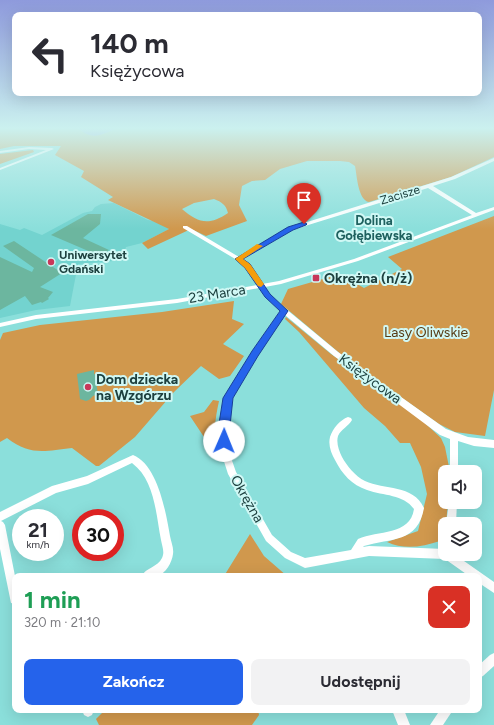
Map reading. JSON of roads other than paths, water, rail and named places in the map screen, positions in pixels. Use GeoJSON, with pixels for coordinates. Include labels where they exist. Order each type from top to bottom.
{"type":"FeatureCollection","features":[{"type":"Feature","properties":{"kind":"street"},"geometry":{"type":"LineString","coordinates":[[0,169],[19,162]]}},
{"type":"Feature","properties":{"kind":"street","name":"Zacisze"},"geometry":{"type":"LineString","coordinates":[[239,259],[290,229],[453,178],[488,162]]}},
{"type":"Feature","properties":{"kind":"street","name":"Zacisze"},"geometry":{"type":"LineString","coordinates":[[429,186],[476,215]]}},
{"type":"Feature","properties":{"kind":"street","name":"23 Marca"},"geometry":{"type":"LineString","coordinates":[[0,326],[36,317],[155,304],[262,286],[312,274],[356,260],[494,208]]}},
{"type":"Feature","properties":{"kind":"street","name":"Księżycowa"},"geometry":{"type":"LineString","coordinates":[[185,227],[239,259],[247,266],[267,295],[284,311],[336,354],[443,432],[454,437],[494,444]]}},
{"type":"Feature","properties":{"kind":"street","name":"Okrężna"},"geometry":{"type":"LineString","coordinates":[[284,311],[255,353],[228,398],[223,430],[227,460],[239,487],[270,538],[288,555],[305,563],[369,551],[438,554]]}},
{"type":"Feature","properties":{"kind":"street"},"geometry":{"type":"LineString","coordinates":[[348,420],[337,429],[332,440],[336,454],[345,469],[366,486],[412,498],[419,508],[416,521],[410,528],[393,536],[361,542],[354,554]]}},
{"type":"Feature","properties":{"kind":"street"},"geometry":{"type":"LineString","coordinates":[[454,437],[454,465]]}},
{"type":"Feature","properties":{"kind":"street"},"geometry":{"type":"LineString","coordinates":[[0,518],[55,489],[88,480],[133,459],[140,462],[161,507],[168,556],[165,564],[153,573]]}},
{"type":"Feature","properties":{"kind":"street"},"geometry":{"type":"LineString","coordinates":[[0,526],[12,584]]}},
{"type":"Feature","properties":{"kind":"street","name":"Okrężna"},"geometry":{"type":"LineString","coordinates":[[455,561],[472,573]]}},
{"type":"Feature","properties":{"kind":"street","name":"Okrężna"},"geometry":{"type":"LineString","coordinates":[[482,580],[494,588]]}},
{"type":"Feature","properties":{"kind":"street"},"geometry":{"type":"LineString","coordinates":[[482,669],[494,659]]}},
{"type":"Feature","properties":{"kind":"street"},"geometry":{"type":"LineString","coordinates":[[399,713],[404,725]]}},
{"type":"Feature","properties":{"kind":"street"},"geometry":{"type":"LineString","coordinates":[[436,725],[445,713]]}},
{"type":"Feature","properties":{"kind":"place","name":"Uniwersytet Gdański"},"geometry":{"type":"Point","coordinates":[51,262]}},
{"type":"Feature","properties":{"kind":"place","name":"Okrężna (n/ż)"},"geometry":{"type":"Point","coordinates":[316,278]}},
{"type":"Feature","properties":{"kind":"place","name":"Dom dziecka na Wzgórzu"},"geometry":{"type":"Point","coordinates":[88,387]}},
{"type":"Feature","properties":{"kind":"district","name":"Dolina Gołębiewska"},"geometry":{"type":"Point","coordinates":[374,228]}},
{"type":"Feature","properties":{"kind":"park label","name":"Lasy Oliwskie"},"geometry":{"type":"Point","coordinates":[426,332]}}]}
